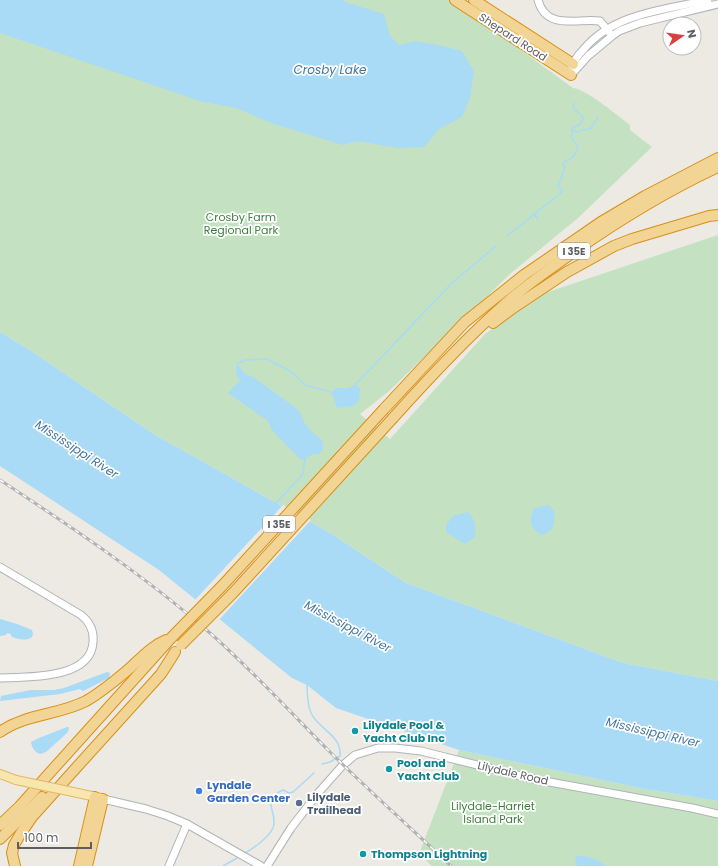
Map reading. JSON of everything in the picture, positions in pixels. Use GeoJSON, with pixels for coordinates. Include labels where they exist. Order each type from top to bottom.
{"type":"FeatureCollection","features":[{"type":"Feature","properties":{"kind":"highway","name":"Shepard Road"},"geometry":{"type":"LineString","coordinates":[[455,0],[571,75]]}},
{"type":"Feature","properties":{"kind":"highway","name":"Shepard Road"},"geometry":{"type":"LineString","coordinates":[[474,0],[573,64]]}},
{"type":"Feature","properties":{"kind":"highway","name":"I 35E"},"geometry":{"type":"LineString","coordinates":[[0,825],[19,807],[172,637],[223,585],[394,397],[465,322],[507,288],[601,222],[645,196],[715,164]]}},
{"type":"Feature","properties":{"kind":"highway","name":"I 35E"},"geometry":{"type":"LineString","coordinates":[[0,839],[44,795],[90,743],[233,593],[393,418],[466,341],[504,304],[576,250],[692,175]]}},
{"type":"Feature","properties":{"kind":"highway"},"geometry":{"type":"LineString","coordinates":[[466,341],[567,272],[614,246],[632,239],[709,216],[718,215]]}},
{"type":"Feature","properties":{"kind":"highway"},"geometry":{"type":"LineString","coordinates":[[0,732],[17,722],[66,709],[98,694],[156,644],[172,637]]}},
{"type":"Feature","properties":{"kind":"highway"},"geometry":{"type":"LineString","coordinates":[[15,866],[12,853],[14,845],[32,817],[161,674],[178,649]]}},
{"type":"Feature","properties":{"kind":"highway"},"geometry":{"type":"LineString","coordinates":[[78,866],[99,798]]}},
{"type":"Feature","properties":{"kind":"highway"},"geometry":{"type":"LineString","coordinates":[[87,866],[99,798]]}},
{"type":"Feature","properties":{"kind":"main road"},"geometry":{"type":"LineString","coordinates":[[0,774],[16,780],[99,798]]}},
{"type":"Feature","properties":{"kind":"street"},"geometry":{"type":"LineString","coordinates":[[538,0],[545,12],[555,20],[563,22],[600,21],[612,36]]}},
{"type":"Feature","properties":{"kind":"street"},"geometry":{"type":"LineString","coordinates":[[571,75],[573,64],[589,43],[607,29],[630,18],[708,0]]}},
{"type":"Feature","properties":{"kind":"street"},"geometry":{"type":"LineString","coordinates":[[571,75],[588,56],[612,36],[632,26],[718,4]]}},
{"type":"Feature","properties":{"kind":"street"},"geometry":{"type":"LineString","coordinates":[[0,567],[85,618],[92,628],[94,640],[92,648],[86,659],[80,664],[65,671],[46,676],[0,678]]}},
{"type":"Feature","properties":{"kind":"street","name":"Lilydale Road"},"geometry":{"type":"LineString","coordinates":[[267,866],[286,834],[319,792],[342,766],[355,755],[378,748],[395,748],[427,752],[534,779],[718,814]]}},
{"type":"Feature","properties":{"kind":"street"},"geometry":{"type":"LineString","coordinates":[[99,798],[146,809],[168,816],[187,824],[261,866]]}},
{"type":"Feature","properties":{"kind":"street"},"geometry":{"type":"LineString","coordinates":[[169,866],[187,824]]}},
{"type":"Feature","properties":{"kind":"green space","name":"Crosby Farm Regional Park"},"geometry":{"type":"Polygon","coordinates":[[[0,0],[452,0],[573,88],[594,98],[630,125],[630,130],[652,147],[578,218],[510,274],[388,392],[360,414],[390,439],[485,334],[539,295],[718,235],[718,681],[623,663],[406,583],[330,533],[155,435],[28,349],[0,332],[0,0]]]}},
{"type":"Feature","properties":{"kind":"green space","name":"Lilydale-Harriet Island Park"},"geometry":{"type":"Polygon","coordinates":[[[459,750],[645,789],[718,801],[718,866],[432,866],[419,854],[459,750]]]}},
{"type":"Feature","properties":{"kind":"water","name":"Crosby Lake"},"geometry":{"type":"Polygon","coordinates":[[[0,0],[344,0],[345,2],[384,14],[390,36],[399,45],[415,41],[462,51],[474,71],[470,98],[462,117],[439,129],[424,147],[398,148],[357,141],[343,145],[271,123],[236,108],[200,101],[0,33],[0,0]]]}},
{"type":"Feature","properties":{"kind":"water","name":"Mississippi River"},"geometry":{"type":"Polygon","coordinates":[[[0,332],[28,349],[155,435],[330,533],[406,583],[623,663],[718,681],[718,801],[645,789],[459,750],[336,708],[307,685],[292,678],[159,570],[0,466],[0,332]]]}},
{"type":"Feature","properties":{"kind":"water"},"geometry":{"type":"Polygon","coordinates":[[[237,364],[245,374],[253,377],[299,411],[305,424],[323,442],[323,449],[318,455],[314,453],[304,460],[300,459],[272,430],[268,421],[228,393],[240,380],[236,374],[237,364]]]}},
{"type":"Feature","properties":{"kind":"water"},"geometry":{"type":"Polygon","coordinates":[[[354,385],[360,389],[359,401],[353,406],[337,408],[332,393],[336,388],[349,388],[354,385]]]}},
{"type":"Feature","properties":{"kind":"water"},"geometry":{"type":"Polygon","coordinates":[[[549,505],[554,511],[554,523],[550,531],[542,535],[532,527],[531,517],[534,508],[549,505]]]}},
{"type":"Feature","properties":{"kind":"water"},"geometry":{"type":"Polygon","coordinates":[[[468,512],[474,523],[475,537],[465,544],[446,532],[446,525],[453,516],[468,512]]]}},
{"type":"Feature","properties":{"kind":"water"},"geometry":{"type":"Polygon","coordinates":[[[0,619],[32,630],[32,637],[27,639],[19,639],[7,633],[6,635],[0,636],[0,619]]]}},
{"type":"Feature","properties":{"kind":"water"},"geometry":{"type":"Polygon","coordinates":[[[107,672],[110,673],[109,678],[83,691],[80,689],[60,694],[0,701],[1,696],[31,690],[54,690],[64,688],[107,672]]]}},
{"type":"Feature","properties":{"kind":"water"},"geometry":{"type":"Polygon","coordinates":[[[69,727],[68,732],[46,752],[40,754],[34,750],[31,742],[69,727]]]}},
{"type":"Feature","properties":{"kind":"water"},"geometry":{"type":"Polygon","coordinates":[[[576,856],[592,858],[605,866],[577,866],[576,856]]]}},
{"type":"Feature","properties":{"kind":"pier"},"geometry":{"type":"Polygon","coordinates":[[[283,505],[311,520],[218,621],[194,601],[283,505]]]}},
{"type":"Feature","properties":{"kind":"waterway"},"geometry":{"type":"LineString","coordinates":[[507,236],[561,193],[562,190],[558,186],[565,168],[563,165],[565,161],[573,156],[578,146],[572,139],[572,128],[579,125],[583,119],[582,116],[573,108],[574,103]]}},
{"type":"Feature","properties":{"kind":"waterway"},"geometry":{"type":"LineString","coordinates":[[572,129],[576,132],[591,128],[598,118]]}},
{"type":"Feature","properties":{"kind":"waterway"},"geometry":{"type":"LineString","coordinates":[[535,215],[538,220]]}},
{"type":"Feature","properties":{"kind":"waterway"},"geometry":{"type":"LineString","coordinates":[[354,386],[452,283],[496,246]]}},
{"type":"Feature","properties":{"kind":"waterway"},"geometry":{"type":"LineString","coordinates":[[238,365],[237,364],[245,360],[267,359],[290,371],[305,385],[334,393]]}},
{"type":"Feature","properties":{"kind":"waterway"},"geometry":{"type":"LineString","coordinates":[[276,503],[303,474],[305,459]]}},
{"type":"Feature","properties":{"kind":"waterway"},"geometry":{"type":"LineString","coordinates":[[307,684],[308,703],[314,719],[334,737],[340,749],[340,756],[330,762],[322,764]]}},
{"type":"Feature","properties":{"kind":"waterway"},"geometry":{"type":"LineString","coordinates":[[245,853],[265,839],[273,828],[274,817],[271,807],[272,798],[283,790],[289,793],[293,792],[314,773]]}},
{"type":"Feature","properties":{"kind":"waterway"},"geometry":{"type":"LineString","coordinates":[[223,866],[239,857]]}},
{"type":"Feature","properties":{"kind":"railway"},"geometry":{"type":"LineString","coordinates":[[0,480],[81,534],[134,572],[210,633],[256,676],[343,765],[451,866]]}},
{"type":"Feature","properties":{"kind":"place","name":"Lilydale Pool & Yacht Club Inc"},"geometry":{"type":"Point","coordinates":[355,731]}},
{"type":"Feature","properties":{"kind":"place","name":"Pool and Yacht Club"},"geometry":{"type":"Point","coordinates":[389,769]}},
{"type":"Feature","properties":{"kind":"place","name":"Lyndale Garden Center"},"geometry":{"type":"Point","coordinates":[199,791]}},
{"type":"Feature","properties":{"kind":"place","name":"Lilydale Trailhead"},"geometry":{"type":"Point","coordinates":[299,803]}},
{"type":"Feature","properties":{"kind":"place","name":"Thompson Lightning"},"geometry":{"type":"Point","coordinates":[363,854]}}]}
